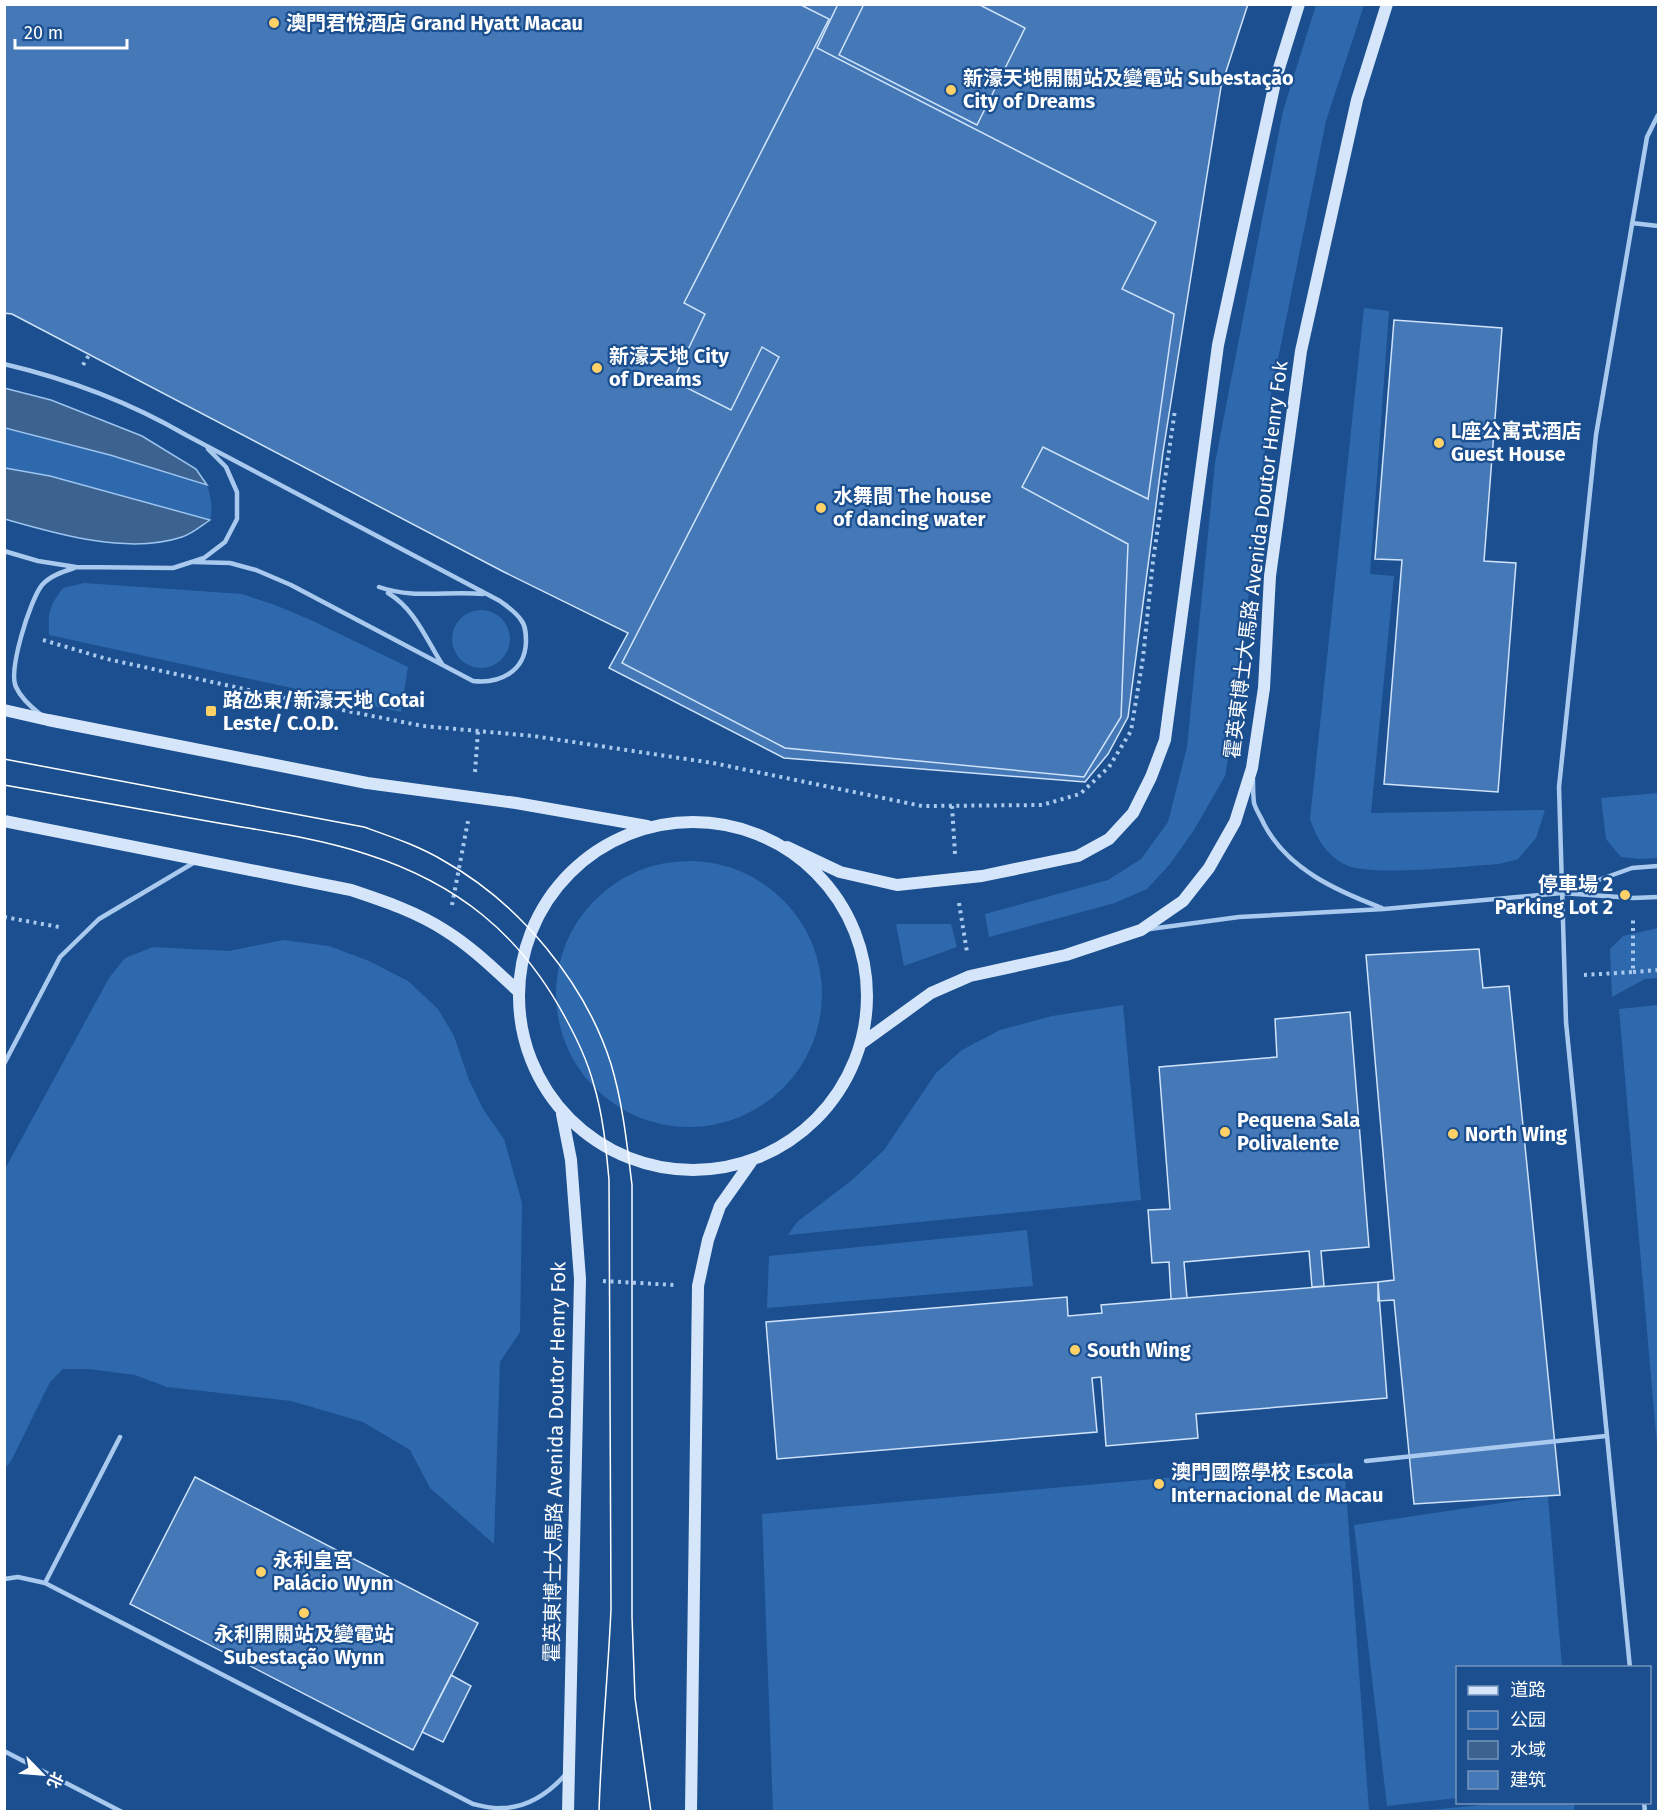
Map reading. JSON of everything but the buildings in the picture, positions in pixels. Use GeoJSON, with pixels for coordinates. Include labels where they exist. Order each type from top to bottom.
{"type":"FeatureCollection","features":[{"type":"Feature","properties":{"kind":"main road"},"geometry":{"type":"LineString","coordinates":[[787,847],[829,884],[857,932],[868,987],[862,1043],[838,1094],[800,1135],[751,1162],[700,1172],[649,1166],[602,1146],[562,1113],[537,1077],[522,1035],[518,991],[523,955],[536,919],[555,888],[581,861],[613,840],[647,826],[695,820],[743,827],[787,847],[840,872],[897,885],[982,876],[1078,856],[1109,838],[1133,813],[1151,777],[1165,740],[1218,345],[1276,78],[1299,4]]}},
{"type":"Feature","properties":{"kind":"main road","name":"霍英東博士大馬路 Avenida Doutor Henry Fok"},"geometry":{"type":"LineString","coordinates":[[862,1043],[931,993],[970,976],[1066,955],[1141,930],[1183,901],[1209,868],[1235,822],[1252,768],[1264,688],[1270,576],[1300,351],[1357,100],[1387,4]]}},
{"type":"Feature","properties":{"kind":"main road"},"geometry":{"type":"LineString","coordinates":[[4,710],[367,783],[473,796],[647,826]]}},
{"type":"Feature","properties":{"kind":"main road"},"geometry":{"type":"LineString","coordinates":[[4,821],[351,890],[397,905],[447,931],[518,991]]}},
{"type":"Feature","properties":{"kind":"main road","name":"霍英東博士大馬路 Avenida Doutor Henry Fok"},"geometry":{"type":"LineString","coordinates":[[562,1113],[571,1160],[580,1279],[568,1812]]}},
{"type":"Feature","properties":{"kind":"main road"},"geometry":{"type":"LineString","coordinates":[[691,1812],[698,1286],[708,1240],[720,1206],[751,1162]]}},
{"type":"Feature","properties":{"kind":"lane"},"geometry":{"type":"LineString","coordinates":[[1630,1666],[1568,1034],[1559,787],[1596,435],[1647,137],[1659,115]]}},
{"type":"Feature","properties":{"kind":"lane"},"geometry":{"type":"LineString","coordinates":[[1632,223],[1659,226]]}},
{"type":"Feature","properties":{"kind":"lane"},"geometry":{"type":"LineString","coordinates":[[4,364],[62,380],[114,399],[487,594],[513,611],[523,621],[526,649],[515,669],[503,678],[487,683],[473,681],[330,605],[256,570],[230,563],[193,562]]}},
{"type":"Feature","properties":{"kind":"lane"},"geometry":{"type":"LineString","coordinates":[[4,551],[38,561],[76,567],[173,568],[204,558],[225,542],[237,519],[237,492],[226,467],[208,449],[184,434]]}},
{"type":"Feature","properties":{"kind":"lane"},"geometry":{"type":"LineString","coordinates":[[48,720],[28,704],[15,686],[14,670],[28,611],[42,585],[58,573],[76,567]]}},
{"type":"Feature","properties":{"kind":"lane"},"geometry":{"type":"LineString","coordinates":[[443,667],[410,612],[397,599],[379,587],[394,593],[411,595],[466,592],[487,594]]}},
{"type":"Feature","properties":{"kind":"lane"},"geometry":{"type":"LineString","coordinates":[[1252,768],[1254,805],[1271,837],[1284,852],[1316,878],[1384,909]]}},
{"type":"Feature","properties":{"kind":"lane"},"geometry":{"type":"LineString","coordinates":[[4,1064],[60,957],[99,919],[141,896],[197,860]]}},
{"type":"Feature","properties":{"kind":"lane"},"geometry":{"type":"LineString","coordinates":[[1562,893],[1632,868],[1659,866]]}},
{"type":"Feature","properties":{"kind":"lane"},"geometry":{"type":"LineString","coordinates":[[1141,930],[1239,917],[1384,909],[1562,893],[1633,898],[1659,897]]}},
{"type":"Feature","properties":{"kind":"lane"},"geometry":{"type":"LineString","coordinates":[[1366,1461],[1606,1436]]}},
{"type":"Feature","properties":{"kind":"lane"},"geometry":{"type":"LineString","coordinates":[[45,1583],[120,1437]]}},
{"type":"Feature","properties":{"kind":"lane"},"geometry":{"type":"LineString","coordinates":[[4,1579],[18,1577],[45,1583],[473,1804],[501,1809],[527,1803],[551,1790],[569,1771]]}},
{"type":"Feature","properties":{"kind":"lane"},"geometry":{"type":"LineString","coordinates":[[4,1751],[122,1812]]}},
{"type":"Feature","properties":{"kind":"path"},"geometry":{"type":"LineString","coordinates":[[22,634],[106,659],[310,704],[423,726],[533,736],[712,763],[922,806],[1042,805],[1080,794],[1108,767],[1131,731],[1143,658],[1175,410]]}},
{"type":"Feature","properties":{"kind":"path"},"geometry":{"type":"LineString","coordinates":[[447,931],[473,796],[478,731]]}},
{"type":"Feature","properties":{"kind":"path"},"geometry":{"type":"LineString","coordinates":[[1633,898],[1633,972]]}},
{"type":"Feature","properties":{"kind":"path"},"geometry":{"type":"LineString","coordinates":[[4,917],[86,931]]}},
{"type":"Feature","properties":{"kind":"path"},"geometry":{"type":"LineString","coordinates":[[1565,977],[1659,970]]}},
{"type":"Feature","properties":{"kind":"path"},"geometry":{"type":"LineString","coordinates":[[580,1279],[698,1286]]}},
{"type":"Feature","properties":{"kind":"green space"},"geometry":{"type":"Polygon","coordinates":[[[1316,5],[1364,5],[1326,121],[1271,394],[1233,732],[1225,776],[1194,830],[1170,864],[1147,889],[1115,903],[989,937],[985,914],[1108,880],[1141,859],[1168,822],[1187,747],[1215,463],[1283,111],[1316,5]]]}},
{"type":"Feature","properties":{"kind":"green space"},"geometry":{"type":"Polygon","coordinates":[[[1364,308],[1389,311],[1370,574],[1394,576],[1371,813],[1545,810],[1536,838],[1518,859],[1499,864],[1420,870],[1358,868],[1346,865],[1328,851],[1319,840],[1310,819],[1364,308]]]}},
{"type":"Feature","properties":{"kind":"green space"},"geometry":{"type":"Polygon","coordinates":[[[4,428],[110,455],[207,485],[211,502],[210,520],[50,476],[5,468],[4,428]]]}},
{"type":"Feature","properties":{"kind":"green space"},"geometry":{"type":"Polygon","coordinates":[[[84,583],[242,594],[275,605],[408,667],[401,712],[49,635],[50,610],[58,594],[63,588],[84,583]]]}},
{"type":"Feature","properties":{"kind":"green space"},"geometry":{"type":"Polygon","coordinates":[[[475,610],[487,610],[497,614],[506,623],[510,645],[502,660],[487,668],[475,668],[465,664],[456,655],[452,645],[452,633],[456,623],[465,614],[475,610]]]}},
{"type":"Feature","properties":{"kind":"green space"},"geometry":{"type":"Polygon","coordinates":[[[1658,793],[1658,858],[1621,857],[1606,839],[1601,798],[1658,793]]]}},
{"type":"Feature","properties":{"kind":"green space"},"geometry":{"type":"Polygon","coordinates":[[[702,861],[728,867],[752,877],[774,891],[792,909],[812,943],[820,968],[822,994],[820,1020],[812,1045],[792,1079],[774,1097],[740,1117],[715,1125],[676,1127],[650,1121],[626,1111],[604,1097],[586,1079],[566,1045],[558,1020],[556,981],[562,955],[572,931],[586,909],[604,891],[638,871],[663,863],[702,861]]]}},
{"type":"Feature","properties":{"kind":"green space"},"geometry":{"type":"Polygon","coordinates":[[[896,924],[951,924],[957,947],[904,966],[896,924]]]}},
{"type":"Feature","properties":{"kind":"green space"},"geometry":{"type":"Polygon","coordinates":[[[1658,928],[1658,978],[1645,979],[1612,997],[1610,949],[1623,936],[1658,928]]]}},
{"type":"Feature","properties":{"kind":"green space"},"geometry":{"type":"Polygon","coordinates":[[[283,940],[329,946],[369,961],[408,981],[438,1009],[454,1036],[469,1080],[483,1109],[504,1139],[522,1203],[520,1332],[500,1362],[494,1544],[430,1488],[410,1450],[363,1422],[291,1401],[167,1387],[135,1375],[89,1369],[63,1369],[50,1382],[11,1461],[5,1468],[5,1169],[109,978],[125,958],[153,947],[229,951],[283,940]]]}},
{"type":"Feature","properties":{"kind":"green space"},"geometry":{"type":"Polygon","coordinates":[[[1123,1005],[1141,1200],[788,1235],[797,1222],[852,1180],[884,1150],[936,1073],[962,1050],[1000,1030],[1052,1016],[1123,1005]]]}},
{"type":"Feature","properties":{"kind":"green space"},"geometry":{"type":"Polygon","coordinates":[[[1658,1005],[1658,1457],[1619,1009],[1658,1005]]]}},
{"type":"Feature","properties":{"kind":"green space"},"geometry":{"type":"Polygon","coordinates":[[[1027,1230],[1033,1286],[767,1308],[769,1256],[1027,1230]]]}},
{"type":"Feature","properties":{"kind":"green space"},"geometry":{"type":"Polygon","coordinates":[[[1344,1462],[1369,1811],[773,1811],[762,1514],[1344,1462]]]}},
{"type":"Feature","properties":{"kind":"green space"},"geometry":{"type":"Polygon","coordinates":[[[1548,1496],[1562,1666],[1456,1666],[1456,1798],[1387,1806],[1354,1525],[1548,1496]]]}},
{"type":"Feature","properties":{"kind":"green space"},"geometry":{"type":"Polygon","coordinates":[[[1492,1804],[1574,1804],[1574,1811],[1420,1811],[1492,1804]]]}},
{"type":"Feature","properties":{"kind":"water"},"geometry":{"type":"Polygon","coordinates":[[[4,388],[51,400],[142,436],[196,469],[207,485],[110,455],[5,428],[4,388]]]}},
{"type":"Feature","properties":{"kind":"water"},"geometry":{"type":"Polygon","coordinates":[[[5,468],[50,476],[210,520],[182,537],[139,544],[93,540],[47,531],[5,519],[5,468]]]}},
{"type":"Feature","properties":{"kind":"tram line"},"geometry":{"type":"LineString","coordinates":[[4,759],[364,827],[395,838],[435,856],[472,878],[523,922],[567,975],[599,1033],[611,1064],[619,1094],[632,1185],[632,1617],[635,1698],[651,1812]]}},
{"type":"Feature","properties":{"kind":"tram line"},"geometry":{"type":"LineString","coordinates":[[4,785],[313,840],[366,854],[399,866],[457,897],[507,937],[529,961],[566,1019],[591,1074],[604,1131],[609,1180],[611,1609],[599,1812]]}},
{"type":"Feature","properties":{"kind":"place","name":"澳門君悅酒店 Grand Hyatt Macau"},"geometry":{"type":"Point","coordinates":[274,23]}},
{"type":"Feature","properties":{"kind":"place","name":"新濠天地開關站及變電站 Subestação City of Dreams"},"geometry":{"type":"Point","coordinates":[951,90]}},
{"type":"Feature","properties":{"kind":"place","name":"新濠天地 City of Dreams"},"geometry":{"type":"Point","coordinates":[597,368]}},
{"type":"Feature","properties":{"kind":"place","name":"L座公寓式酒店 Guest House"},"geometry":{"type":"Point","coordinates":[1439,443]}},
{"type":"Feature","properties":{"kind":"place","name":"水舞間 The house of dancing water"},"geometry":{"type":"Point","coordinates":[821,508]}},
{"type":"Feature","properties":{"kind":"place","name":"路氹東/新濠天地 Cotai Leste/ C.O.D."},"geometry":{"type":"Point","coordinates":[211,711]}},
{"type":"Feature","properties":{"kind":"place","name":"停車場 2 Parking Lot 2"},"geometry":{"type":"Point","coordinates":[1625,895]}},
{"type":"Feature","properties":{"kind":"place","name":"Pequena Sala Polivalente"},"geometry":{"type":"Point","coordinates":[1225,1132]}},
{"type":"Feature","properties":{"kind":"place","name":"North Wing"},"geometry":{"type":"Point","coordinates":[1453,1134]}},
{"type":"Feature","properties":{"kind":"place","name":"South Wing"},"geometry":{"type":"Point","coordinates":[1075,1350]}},
{"type":"Feature","properties":{"kind":"place","name":"澳門國際學校 Escola Internacional de Macau"},"geometry":{"type":"Point","coordinates":[1159,1484]}},
{"type":"Feature","properties":{"kind":"place","name":"永利皇宮 Palácio Wynn"},"geometry":{"type":"Point","coordinates":[261,1572]}},
{"type":"Feature","properties":{"kind":"place","name":"永利開關站及變電站 Subestação Wynn"},"geometry":{"type":"Point","coordinates":[304,1613]}}]}
